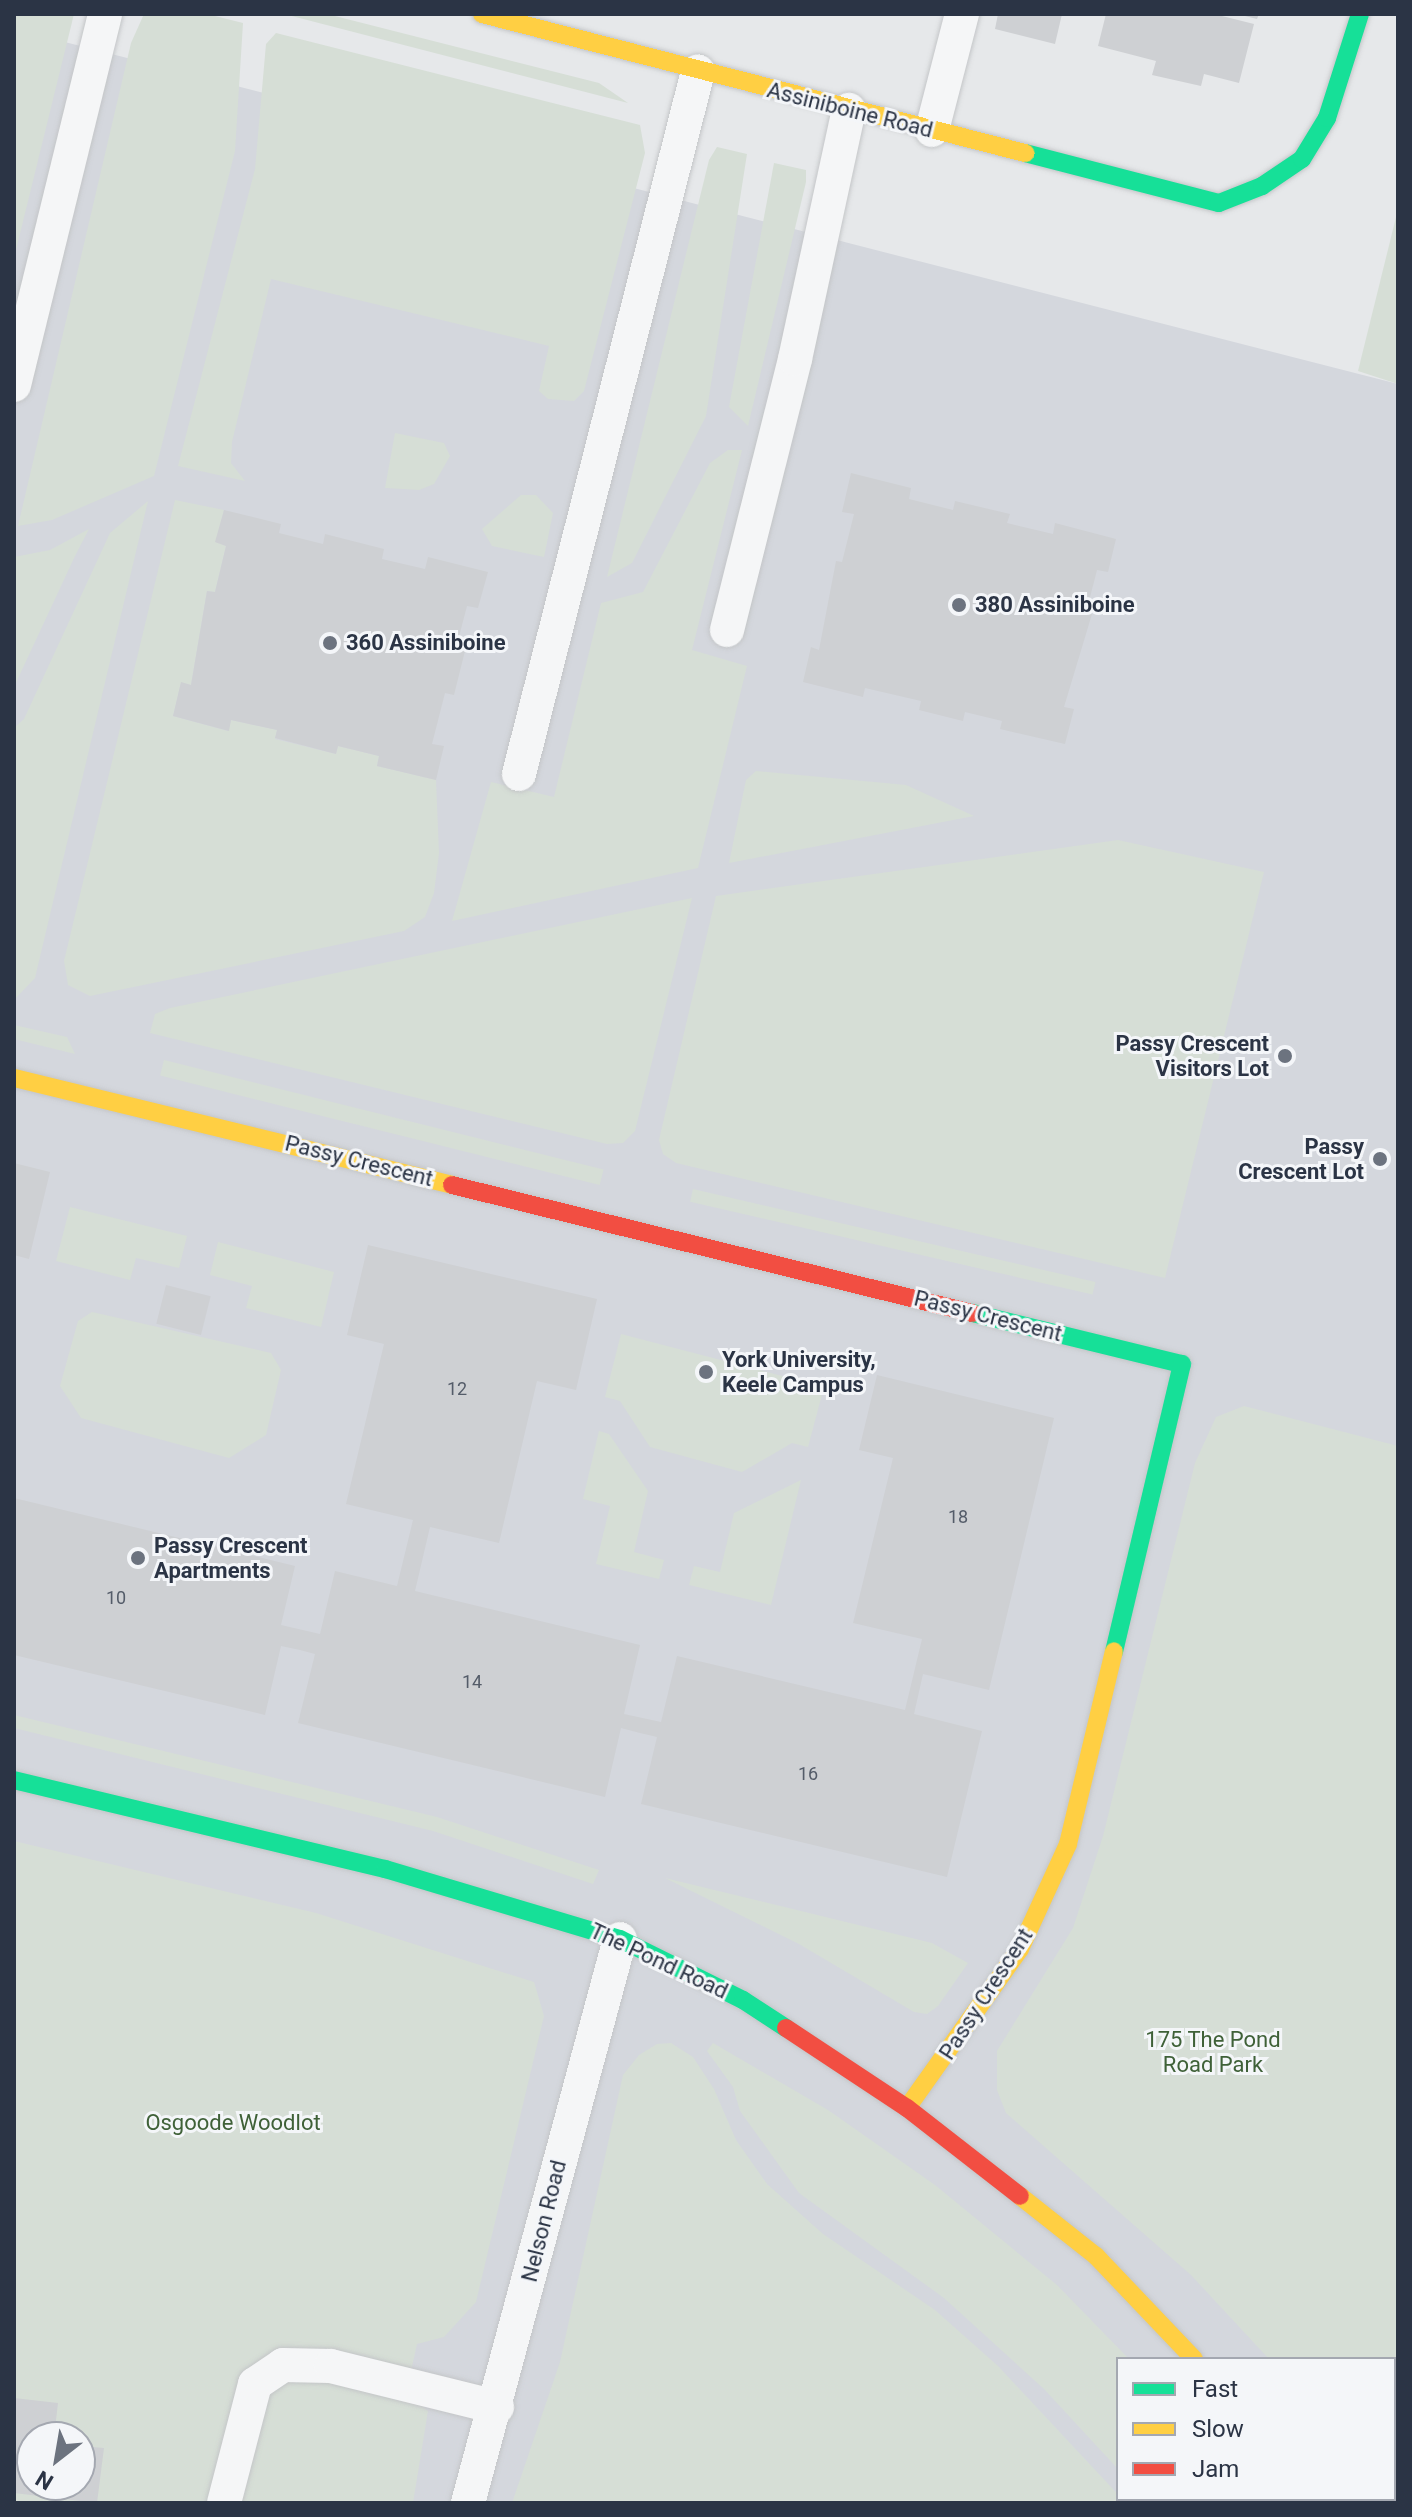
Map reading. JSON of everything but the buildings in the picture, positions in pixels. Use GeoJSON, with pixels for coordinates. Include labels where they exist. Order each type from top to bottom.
{"type":"FeatureCollection","features":[{"type":"Feature","properties":{"kind":"street","name":"Assiniboine Road"},"geometry":{"type":"LineString","coordinates":[[482,14],[1219,203],[1262,186],[1302,159],[1327,118],[1360,14]]}},
{"type":"Feature","properties":{"kind":"street","name":"Passy Crescent"},"geometry":{"type":"LineString","coordinates":[[14,1078],[1182,1364],[1068,1844],[1020,1949],[907,2108]]}},
{"type":"Feature","properties":{"kind":"street","name":"The Pond Road"},"geometry":{"type":"LineString","coordinates":[[14,1780],[385,1869],[620,1939],[743,2000],[907,2108],[1096,2256],[1192,2357]]}},
{"type":"Feature","properties":{"kind":"lane"},"geometry":{"type":"LineString","coordinates":[[14,385],[105,14]]}},
{"type":"Feature","properties":{"kind":"lane"},"geometry":{"type":"LineString","coordinates":[[932,130],[962,14]]}},
{"type":"Feature","properties":{"kind":"lane"},"geometry":{"type":"LineString","coordinates":[[519,774],[698,71]]}},
{"type":"Feature","properties":{"kind":"lane"},"geometry":{"type":"LineString","coordinates":[[727,630],[795,359],[849,110]]}},
{"type":"Feature","properties":{"kind":"lane","name":"Nelson Road"},"geometry":{"type":"LineString","coordinates":[[468,2503],[497,2407],[594,2020],[620,1939]]}},
{"type":"Feature","properties":{"kind":"lane"},"geometry":{"type":"LineString","coordinates":[[224,2503],[255,2384],[283,2365],[331,2366],[497,2407]]}},
{"type":"Feature","properties":{"kind":"shaded area","name":"York University, Keele Campus"},"geometry":{"type":"Polygon","coordinates":[[[14,29],[1398,384],[1398,2503],[14,2503],[14,29]]]}},
{"type":"Feature","properties":{"kind":"green space"},"geometry":{"type":"Polygon","coordinates":[[[14,14],[74,14],[14,258],[14,14]]]}},
{"type":"Feature","properties":{"kind":"green space"},"geometry":{"type":"Polygon","coordinates":[[[144,14],[207,14],[243,23],[235,151],[154,476],[52,520],[18,526],[131,43],[144,14]]]}},
{"type":"Feature","properties":{"kind":"green space"},"geometry":{"type":"Polygon","coordinates":[[[284,14],[327,14],[599,83],[628,103],[284,14]]]}},
{"type":"Feature","properties":{"kind":"green space"},"geometry":{"type":"Polygon","coordinates":[[[276,33],[640,125],[645,153],[584,391],[574,401],[548,399],[539,391],[549,346],[271,279],[232,442],[231,463],[245,481],[178,466],[255,169],[266,44],[276,33]]]}},
{"type":"Feature","properties":{"kind":"green space"},"geometry":{"type":"Polygon","coordinates":[[[717,147],[747,154],[706,416],[632,563],[607,577],[709,160],[717,147]]]}},
{"type":"Feature","properties":{"kind":"green space"},"geometry":{"type":"Polygon","coordinates":[[[774,163],[806,170],[806,182],[748,426],[729,407],[774,163]]]}},
{"type":"Feature","properties":{"kind":"green space"},"geometry":{"type":"Polygon","coordinates":[[[1398,209],[1398,384],[1358,371],[1398,209]]]}},
{"type":"Feature","properties":{"kind":"green space"},"geometry":{"type":"Polygon","coordinates":[[[395,433],[444,443],[450,456],[434,484],[419,490],[385,488],[395,433]]]}},
{"type":"Feature","properties":{"kind":"green space"},"geometry":{"type":"Polygon","coordinates":[[[728,450],[742,450],[692,650],[747,666],[698,868],[452,921],[491,782],[554,797],[601,603],[643,592],[710,463],[728,450]]]}},
{"type":"Feature","properties":{"kind":"green space"},"geometry":{"type":"Polygon","coordinates":[[[521,495],[536,495],[553,513],[544,557],[492,546],[482,529],[521,495]]]}},
{"type":"Feature","properties":{"kind":"green space"},"geometry":{"type":"Polygon","coordinates":[[[175,500],[224,510],[216,542],[226,546],[215,592],[207,591],[191,685],[181,683],[173,716],[228,731],[231,720],[277,730],[275,739],[336,754],[338,746],[379,756],[377,766],[436,780],[439,853],[434,893],[425,917],[404,931],[90,996],[68,985],[64,961],[175,500]]]}},
{"type":"Feature","properties":{"kind":"green space"},"geometry":{"type":"Polygon","coordinates":[[[148,501],[35,978],[14,1000],[14,728],[24,719],[110,533],[148,501]]]}},
{"type":"Feature","properties":{"kind":"green space"},"geometry":{"type":"Polygon","coordinates":[[[89,529],[14,687],[14,557],[50,550],[89,529]]]}},
{"type":"Feature","properties":{"kind":"green space"},"geometry":{"type":"Polygon","coordinates":[[[756,771],[906,785],[974,816],[729,863],[746,780],[756,771]]]}},
{"type":"Feature","properties":{"kind":"green space"},"geometry":{"type":"Polygon","coordinates":[[[1118,840],[1264,872],[1165,1278],[676,1163],[663,1154],[659,1140],[716,896],[1118,840]]]}},
{"type":"Feature","properties":{"kind":"green space"},"geometry":{"type":"Polygon","coordinates":[[[692,898],[635,1131],[623,1143],[607,1144],[150,1033],[155,1014],[170,1008],[692,898]]]}},
{"type":"Feature","properties":{"kind":"green space"},"geometry":{"type":"Polygon","coordinates":[[[14,1025],[67,1037],[75,1054],[14,1039],[14,1025]]]}},
{"type":"Feature","properties":{"kind":"green space"},"geometry":{"type":"Polygon","coordinates":[[[164,1060],[604,1170],[600,1185],[160,1076],[164,1060]]]}},
{"type":"Feature","properties":{"kind":"green space"},"geometry":{"type":"Polygon","coordinates":[[[693,1189],[1095,1282],[1092,1295],[690,1202],[693,1189]]]}},
{"type":"Feature","properties":{"kind":"green space"},"geometry":{"type":"Polygon","coordinates":[[[70,1207],[187,1236],[179,1268],[136,1258],[130,1280],[56,1261],[70,1207]]]}},
{"type":"Feature","properties":{"kind":"green space"},"geometry":{"type":"Polygon","coordinates":[[[218,1242],[334,1272],[321,1327],[246,1308],[252,1286],[210,1275],[218,1242]]]}},
{"type":"Feature","properties":{"kind":"green space"},"geometry":{"type":"Polygon","coordinates":[[[92,1312],[271,1353],[281,1370],[266,1435],[229,1458],[81,1418],[60,1386],[78,1321],[92,1312]]]}},
{"type":"Feature","properties":{"kind":"green space"},"geometry":{"type":"Polygon","coordinates":[[[621,1334],[824,1387],[808,1447],[792,1443],[742,1472],[650,1447],[620,1401],[605,1397],[621,1334]]]}},
{"type":"Feature","properties":{"kind":"green space","name":"175 The Pond Road Park"},"geometry":{"type":"Polygon","coordinates":[[[1244,1406],[1398,1446],[1398,2503],[1386,2501],[1396,2501],[1396,2357],[1267,2357],[1191,2275],[1006,2113],[997,2090],[997,2051],[1073,1928],[1103,1836],[1195,1463],[1216,1417],[1244,1406]]]}},
{"type":"Feature","properties":{"kind":"green space"},"geometry":{"type":"Polygon","coordinates":[[[599,1431],[609,1434],[648,1491],[634,1552],[664,1560],[659,1579],[596,1564],[610,1506],[583,1499],[599,1431]]]}},
{"type":"Feature","properties":{"kind":"green space"},"geometry":{"type":"Polygon","coordinates":[[[801,1480],[771,1605],[689,1585],[694,1566],[720,1572],[734,1513],[801,1480]]]}},
{"type":"Feature","properties":{"kind":"green space"},"geometry":{"type":"Polygon","coordinates":[[[14,1715],[437,1817],[599,1870],[593,1884],[433,1831],[14,1728],[14,1715]]]}},
{"type":"Feature","properties":{"kind":"green space","name":"Osgoode Woodlot"},"geometry":{"type":"Polygon","coordinates":[[[14,1841],[316,1913],[534,1982],[544,2016],[476,2302],[444,2337],[417,2344],[406,2394],[428,2411],[413,2503],[14,2503],[14,1841]]]}},
{"type":"Feature","properties":{"kind":"green space"},"geometry":{"type":"Polygon","coordinates":[[[665,1878],[932,1943],[968,1963],[938,2006],[927,2014],[914,2012],[799,1944],[665,1878]]]}},
{"type":"Feature","properties":{"kind":"green space"},"geometry":{"type":"Polygon","coordinates":[[[671,2043],[693,2057],[714,2089],[736,2140],[767,2184],[823,2234],[935,2310],[998,2366],[1116,2492],[1116,2501],[1126,2503],[512,2503],[560,2362],[623,2075],[639,2055],[657,2044],[671,2043]]]}},
{"type":"Feature","properties":{"kind":"green space"},"geometry":{"type":"Polygon","coordinates":[[[713,2043],[828,2110],[935,2185],[1057,2285],[1127,2357],[1116,2357],[1116,2467],[1044,2389],[944,2298],[799,2193],[740,2111],[733,2087],[707,2051],[713,2043]]]}},
{"type":"Feature","properties":{"kind":"green space"},"geometry":{"type":"Polygon","coordinates":[[[1141,2501],[1250,2501],[1250,2503],[1141,2501]]]}},
{"type":"Feature","properties":{"kind":"traffic: fast"},"geometry":{"type":"LineString","coordinates":[[1025,153],[1219,203],[1262,186],[1302,159],[1327,118],[1360,14]]}},
{"type":"Feature","properties":{"kind":"traffic: fast"},"geometry":{"type":"LineString","coordinates":[[972,1313],[1182,1364],[1114,1651]]}},
{"type":"Feature","properties":{"kind":"traffic: fast"},"geometry":{"type":"LineString","coordinates":[[14,1780],[385,1869],[620,1939],[743,2000],[786,2028]]}},
{"type":"Feature","properties":{"kind":"traffic: slow"},"geometry":{"type":"LineString","coordinates":[[482,14],[1025,153]]}},
{"type":"Feature","properties":{"kind":"traffic: slow"},"geometry":{"type":"LineString","coordinates":[[14,1078],[452,1185]]}},
{"type":"Feature","properties":{"kind":"traffic: slow"},"geometry":{"type":"LineString","coordinates":[[907,2108],[1020,1949],[1068,1844],[1114,1651]]}},
{"type":"Feature","properties":{"kind":"traffic: slow"},"geometry":{"type":"LineString","coordinates":[[1020,2196],[1096,2256],[1192,2357]]}},
{"type":"Feature","properties":{"kind":"traffic: jam"},"geometry":{"type":"LineString","coordinates":[[452,1185],[972,1313]]}},
{"type":"Feature","properties":{"kind":"traffic: jam"},"geometry":{"type":"LineString","coordinates":[[786,2028],[907,2108],[1020,2196]]}},
{"type":"Feature","properties":{"kind":"place","name":"380 Assiniboine"},"geometry":{"type":"Point","coordinates":[959,605]}},
{"type":"Feature","properties":{"kind":"place","name":"360 Assiniboine"},"geometry":{"type":"Point","coordinates":[330,643]}},
{"type":"Feature","properties":{"kind":"place","name":"Passy Crescent Visitors Lot"},"geometry":{"type":"Point","coordinates":[1285,1056]}},
{"type":"Feature","properties":{"kind":"place","name":"Passy Crescent Lot"},"geometry":{"type":"Point","coordinates":[1380,1159]}},
{"type":"Feature","properties":{"kind":"place","name":"York University, Keele Campus"},"geometry":{"type":"Point","coordinates":[706,1372]}},
{"type":"Feature","properties":{"kind":"place","name":"Passy Crescent Apartments"},"geometry":{"type":"Point","coordinates":[138,1558]}}]}
